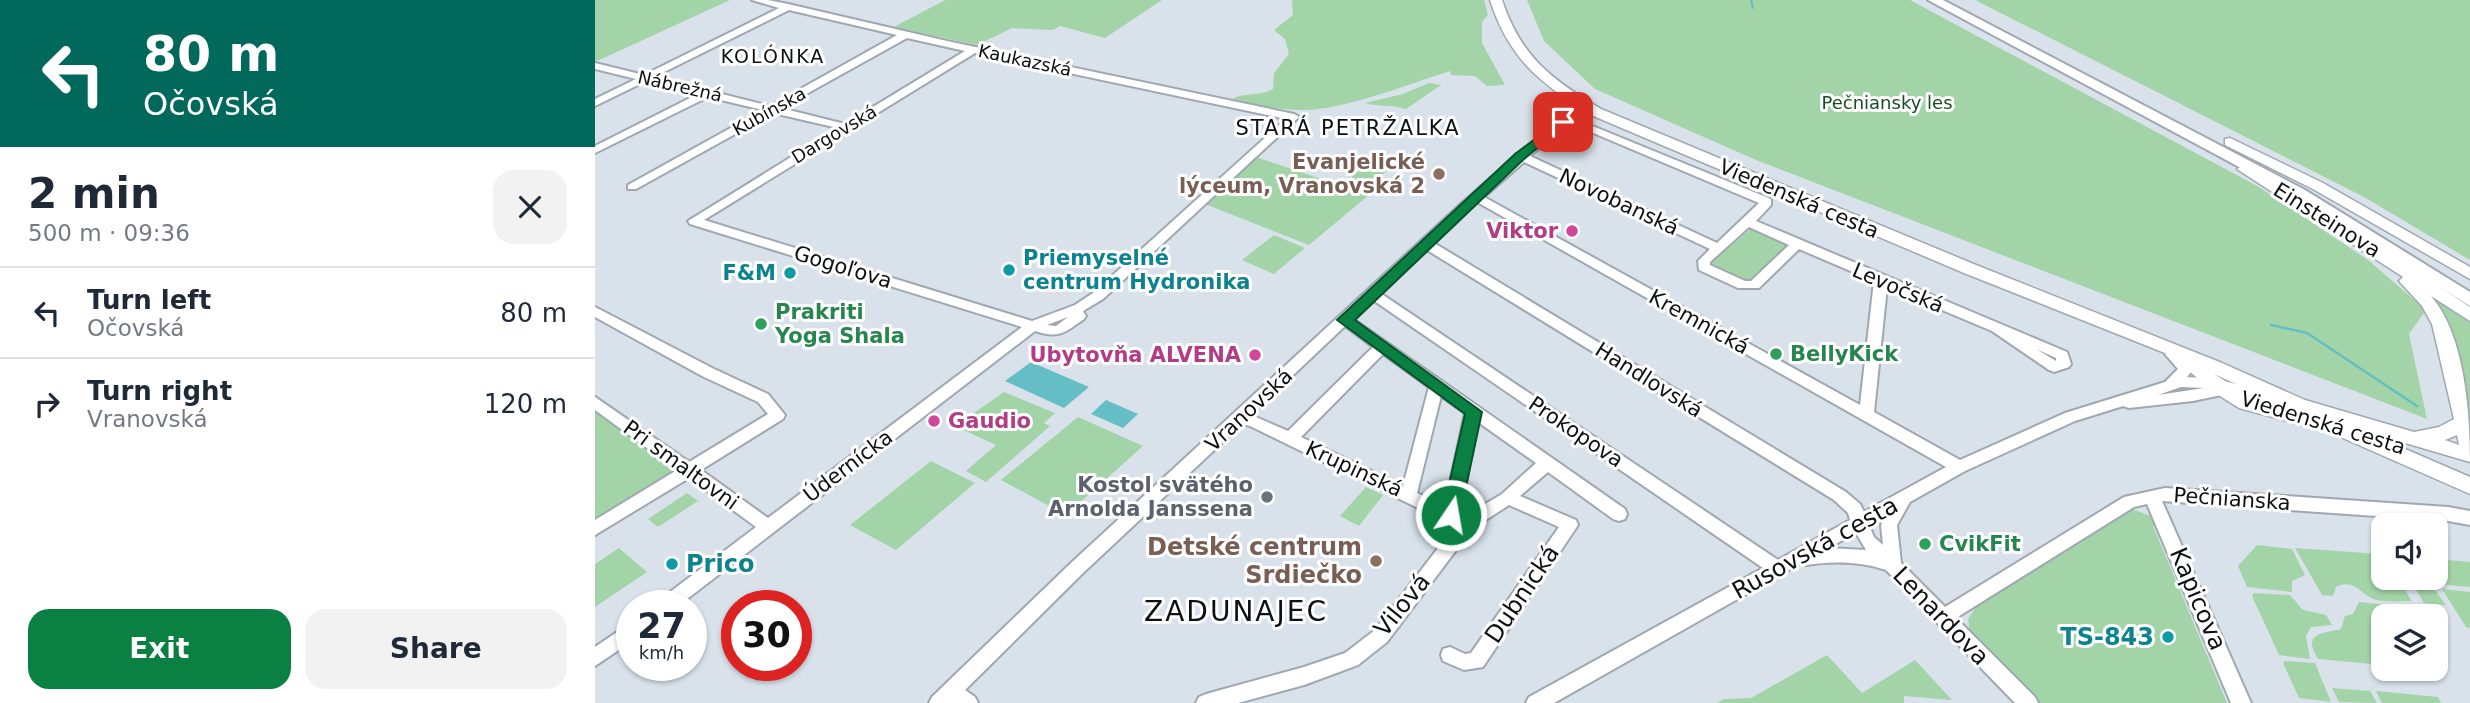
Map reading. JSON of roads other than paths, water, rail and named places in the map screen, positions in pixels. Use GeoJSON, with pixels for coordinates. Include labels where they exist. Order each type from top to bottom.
{"type":"FeatureCollection","features":[{"type":"Feature","properties":{"kind":"highway"},"geometry":{"type":"LineString","coordinates":[[1934,0],[2181,131],[2222,149],[2299,193],[2470,300]]}},
{"type":"Feature","properties":{"kind":"highway"},"geometry":{"type":"LineString","coordinates":[[1956,0],[2230,142],[2470,288]]}},
{"type":"Feature","properties":{"kind":"main road","name":"Viedenská cesta"},"geometry":{"type":"LineString","coordinates":[[1496,0],[1506,32],[1521,57],[1550,83],[1596,112],[2192,358],[2299,405],[2470,455]]}},
{"type":"Feature","properties":{"kind":"main road","name":"Einsteinova"},"geometry":{"type":"LineString","coordinates":[[2181,131],[2386,257],[2470,316]]}},
{"type":"Feature","properties":{"kind":"main road","name":"Einsteinova"},"geometry":{"type":"LineString","coordinates":[[2230,142],[2318,186],[2470,274]]}},
{"type":"Feature","properties":{"kind":"main road"},"geometry":{"type":"LineString","coordinates":[[2386,257],[2437,315],[2445,337],[2462,423],[2470,449]]}},
{"type":"Feature","properties":{"kind":"main road","name":"Viedenská cesta"},"geometry":{"type":"LineString","coordinates":[[2148,341],[2192,364],[2246,403],[2470,467]]}},
{"type":"Feature","properties":{"kind":"main road"},"geometry":{"type":"LineString","coordinates":[[2410,438],[2443,434],[2462,423]]}},
{"type":"Feature","properties":{"kind":"main road"},"geometry":{"type":"LineString","coordinates":[[2343,430],[2470,486]]}},
{"type":"Feature","properties":{"kind":"street","name":"Kaukazská"},"geometry":{"type":"LineString","coordinates":[[756,0],[905,35],[1294,117],[1098,296],[1075,309],[1079,316],[1059,330],[1050,331],[1032,326]]}},
{"type":"Feature","properties":{"kind":"street"},"geometry":{"type":"LineString","coordinates":[[595,103],[788,7]]}},
{"type":"Feature","properties":{"kind":"street","name":"Kubínska"},"geometry":{"type":"LineString","coordinates":[[632,187],[905,35]]}},
{"type":"Feature","properties":{"kind":"street","name":"Dargovská"},"geometry":{"type":"LineString","coordinates":[[694,220],[975,48]]}},
{"type":"Feature","properties":{"kind":"street","name":"Nábrežná"},"geometry":{"type":"LineString","coordinates":[[595,66],[845,127]]}},
{"type":"Feature","properties":{"kind":"street"},"geometry":{"type":"LineString","coordinates":[[595,150],[708,93]]}},
{"type":"Feature","properties":{"kind":"street","name":"Vranovská"},"geometry":{"type":"LineString","coordinates":[[945,698],[1023,620],[1428,245],[1476,197],[1520,156],[1563,122],[1573,121],[1766,202],[1748,222]]}},
{"type":"Feature","properties":{"kind":"street","name":"Novobanská"},"geometry":{"type":"LineString","coordinates":[[1520,156],[1717,248]]}},
{"type":"Feature","properties":{"kind":"street","name":"Kremnická"},"geometry":{"type":"LineString","coordinates":[[1476,197],[1959,467]]}},
{"type":"Feature","properties":{"kind":"street","name":"Gogoľova"},"geometry":{"type":"LineString","coordinates":[[694,220],[1032,326]]}},
{"type":"Feature","properties":{"kind":"street"},"geometry":{"type":"LineString","coordinates":[[1748,222],[1704,261],[1705,267],[1743,285],[1754,285],[1797,244]]}},
{"type":"Feature","properties":{"kind":"street","name":"Levočská"},"geometry":{"type":"LineString","coordinates":[[1748,222],[1999,331]]}},
{"type":"Feature","properties":{"kind":"street","name":"Handlovská"},"geometry":{"type":"LineString","coordinates":[[1428,245],[1840,496],[1854,509],[1860,525]]}},
{"type":"Feature","properties":{"kind":"street"},"geometry":{"type":"LineString","coordinates":[[1866,415],[1881,281]]}},
{"type":"Feature","properties":{"kind":"street","name":"Prokopova"},"geometry":{"type":"LineString","coordinates":[[1374,295],[1778,569]]}},
{"type":"Feature","properties":{"kind":"street"},"geometry":{"type":"LineString","coordinates":[[595,312],[707,372],[763,398],[778,415],[595,528]]}},
{"type":"Feature","properties":{"kind":"street"},"geometry":{"type":"LineString","coordinates":[[1345,320],[1619,514]]}},
{"type":"Feature","properties":{"kind":"street","name":"Údernícka"},"geometry":{"type":"LineString","coordinates":[[685,590],[1032,326]]}},
{"type":"Feature","properties":{"kind":"street"},"geometry":{"type":"LineString","coordinates":[[1290,439],[1383,345]]}},
{"type":"Feature","properties":{"kind":"street"},"geometry":{"type":"LineString","coordinates":[[2171,383],[2186,370],[2183,363],[2172,354]]}},
{"type":"Feature","properties":{"kind":"street","name":"Rusovská cesta"},"geometry":{"type":"LineString","coordinates":[[2192,358],[2224,376],[2223,387]]}},
{"type":"Feature","properties":{"kind":"street","name":"Rusovská cesta"},"geometry":{"type":"LineString","coordinates":[[1536,703],[1860,525],[1959,467],[2059,421],[2171,383],[2223,387],[2299,405]]}},
{"type":"Feature","properties":{"kind":"street"},"geometry":{"type":"LineString","coordinates":[[1409,494],[1437,384]]}},
{"type":"Feature","properties":{"kind":"street","name":"Rusovská cesta"},"geometry":{"type":"LineString","coordinates":[[2100,407],[2193,397],[2223,387]]}},
{"type":"Feature","properties":{"kind":"street","name":"Rusovská cesta"},"geometry":{"type":"LineString","coordinates":[[2193,397],[2246,403]]}},
{"type":"Feature","properties":{"kind":"street","name":"Pri smaltovni"},"geometry":{"type":"LineString","coordinates":[[595,402],[768,527]]}},
{"type":"Feature","properties":{"kind":"street"},"geometry":{"type":"LineString","coordinates":[[1458,519],[1473,412]]}},
{"type":"Feature","properties":{"kind":"street","name":"Krupinská"},"geometry":{"type":"LineString","coordinates":[[1240,418],[1254,421],[1458,519]]}},
{"type":"Feature","properties":{"kind":"street","name":"Vilová"},"geometry":{"type":"LineString","coordinates":[[1206,703],[1304,676],[1351,659],[1381,636],[1458,519],[1508,498],[1547,463]]}},
{"type":"Feature","properties":{"kind":"street","name":"Pečnianska"},"geometry":{"type":"LineString","coordinates":[[1943,617],[2130,500],[2165,494],[2448,514],[2470,518]]}},
{"type":"Feature","properties":{"kind":"street","name":"Kapicova"},"geometry":{"type":"LineString","coordinates":[[2153,496],[2241,703]]}},
{"type":"Feature","properties":{"kind":"street"},"geometry":{"type":"LineString","coordinates":[[1796,559],[1844,554],[1874,559],[1893,566],[1889,525],[1894,512],[1906,497]]}},
{"type":"Feature","properties":{"kind":"street","name":"Dubnická"},"geometry":{"type":"LineString","coordinates":[[1450,655],[1464,662],[1476,661],[1570,525],[1508,498]]}},
{"type":"Feature","properties":{"kind":"street","name":"Lenardova"},"geometry":{"type":"LineString","coordinates":[[1860,525],[1868,541],[2028,703]]}},
{"type":"Feature","properties":{"kind":"street"},"geometry":{"type":"LineString","coordinates":[[595,658],[616,642]]}},
{"type":"Feature","properties":{"kind":"street"},"geometry":{"type":"LineString","coordinates":[[945,698],[968,703]]}},
{"type":"Feature","properties":{"kind":"water"},"geometry":{"type":"Polygon","coordinates":[[[1031,362],[1089,387],[1064,408],[1005,381],[1031,362]]]}},
{"type":"Feature","properties":{"kind":"water"},"geometry":{"type":"Polygon","coordinates":[[[1106,400],[1138,414],[1123,428],[1091,414],[1106,400]]]}},
{"type":"Feature","properties":{"kind":"waterway"},"geometry":{"type":"LineString","coordinates":[[1751,0],[1753,8]]}},
{"type":"Feature","properties":{"kind":"waterway"},"geometry":{"type":"LineString","coordinates":[[2271,325],[2307,333],[2417,406]]}},
{"type":"Feature","properties":{"kind":"place","name":"Evanjelické lýceum, Vranovská 2"},"geometry":{"type":"Point","coordinates":[1439,174]}},
{"type":"Feature","properties":{"kind":"place","name":"Viktor"},"geometry":{"type":"Point","coordinates":[1572,231]}},
{"type":"Feature","properties":{"kind":"place","name":"Priemyselné centrum Hydronika"},"geometry":{"type":"Point","coordinates":[1009,270]}},
{"type":"Feature","properties":{"kind":"place","name":"F&M"},"geometry":{"type":"Point","coordinates":[790,273]}},
{"type":"Feature","properties":{"kind":"place","name":"Prakriti Yoga Shala"},"geometry":{"type":"Point","coordinates":[761,324]}},
{"type":"Feature","properties":{"kind":"place","name":"BellyKick"},"geometry":{"type":"Point","coordinates":[1776,354]}},
{"type":"Feature","properties":{"kind":"place","name":"Ubytovňa ALVENA"},"geometry":{"type":"Point","coordinates":[1255,355]}},
{"type":"Feature","properties":{"kind":"place","name":"Gaudio"},"geometry":{"type":"Point","coordinates":[934,421]}},
{"type":"Feature","properties":{"kind":"place","name":"Kostol svätého Arnolda Janssena"},"geometry":{"type":"Point","coordinates":[1267,497]}},
{"type":"Feature","properties":{"kind":"place","name":"CvikFit"},"geometry":{"type":"Point","coordinates":[1925,544]}},
{"type":"Feature","properties":{"kind":"place","name":"Detské centrum Srdiečko"},"geometry":{"type":"Point","coordinates":[1376,561]}},
{"type":"Feature","properties":{"kind":"place","name":"Prico"},"geometry":{"type":"Point","coordinates":[672,564]}},
{"type":"Feature","properties":{"kind":"place","name":"TS-843"},"geometry":{"type":"Point","coordinates":[2168,637]}},
{"type":"Feature","properties":{"kind":"district","name":"KOLÓNKA"},"geometry":{"type":"Point","coordinates":[773,56]}},
{"type":"Feature","properties":{"kind":"district","name":"STARÁ PETRŽALKA"},"geometry":{"type":"Point","coordinates":[1348,128]}},
{"type":"Feature","properties":{"kind":"district","name":"ZADUNAJEC"},"geometry":{"type":"Point","coordinates":[1236,611]}},
{"type":"Feature","properties":{"kind":"park label","name":"Pečniansky les"},"geometry":{"type":"Point","coordinates":[1887,102]}}]}
